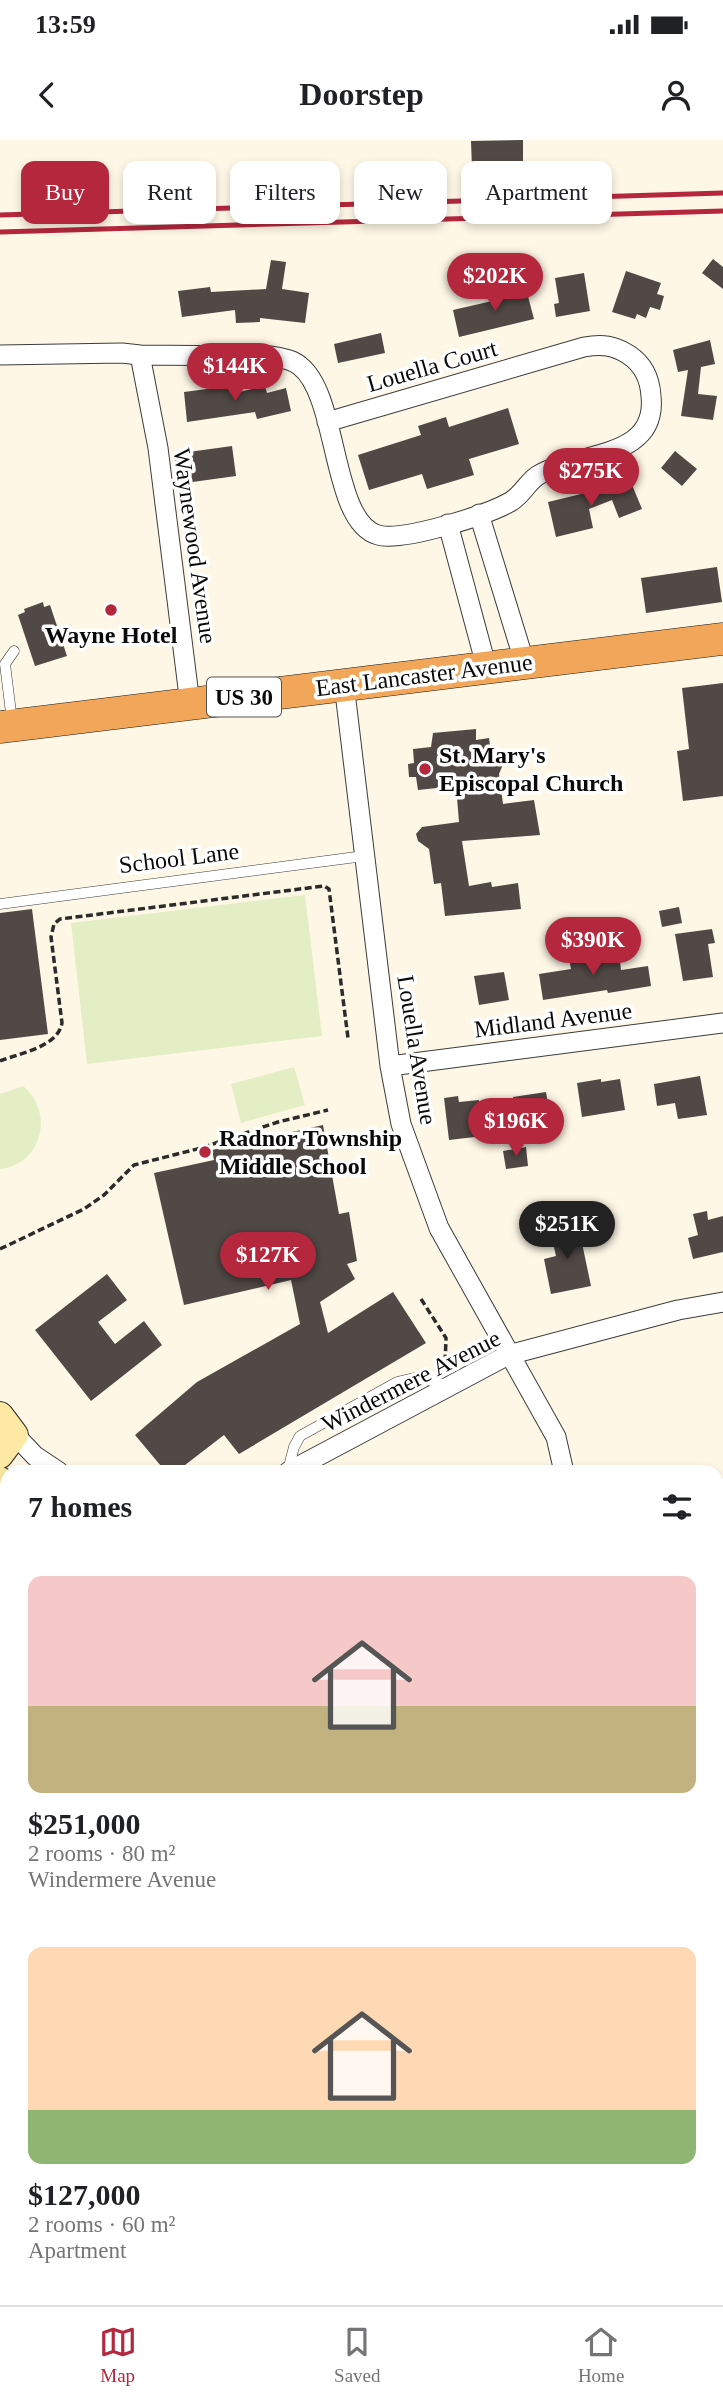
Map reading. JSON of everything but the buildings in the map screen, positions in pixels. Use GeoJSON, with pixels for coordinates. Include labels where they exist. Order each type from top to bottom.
{"type":"FeatureCollection","features":[{"type":"Feature","properties":{"kind":"highway","name":"East Lancaster Avenue"},"geometry":{"type":"LineString","coordinates":[[6,726],[723,639]]}},
{"type":"Feature","properties":{"kind":"street","name":"Louella Court"},"geometry":{"type":"LineString","coordinates":[[0,355],[271,355],[291,360],[312,378],[354,514],[364,528],[379,536],[402,535],[479,514],[513,500],[538,475],[631,444],[646,426],[652,406],[648,379],[640,365],[613,347],[598,345],[327,422]]}},
{"type":"Feature","properties":{"kind":"street","name":"Waynewood Avenue"},"geometry":{"type":"LineString","coordinates":[[140,355],[158,448],[190,704]]}},
{"type":"Feature","properties":{"kind":"street"},"geometry":{"type":"LineString","coordinates":[[479,514],[525,664]]}},
{"type":"Feature","properties":{"kind":"street"},"geometry":{"type":"LineString","coordinates":[[447,524],[487,669]]}},
{"type":"Feature","properties":{"kind":"street","name":"Louella Avenue"},"geometry":{"type":"LineString","coordinates":[[344,684],[390,1066],[401,1124],[439,1228],[556,1437],[562,1465]]}},
{"type":"Feature","properties":{"kind":"street","name":"Midland Avenue"},"geometry":{"type":"LineString","coordinates":[[390,1066],[723,1023]]}},
{"type":"Feature","properties":{"kind":"street","name":"Windermere Avenue"},"geometry":{"type":"LineString","coordinates":[[312,1465],[508,1355],[678,1310],[723,1302]]}},
{"type":"Feature","properties":{"kind":"street"},"geometry":{"type":"LineString","coordinates":[[5,1435],[48,1465]]}},
{"type":"Feature","properties":{"kind":"lane"},"geometry":{"type":"LineString","coordinates":[[6,726],[5,664],[14,651]]}},
{"type":"Feature","properties":{"kind":"lane","name":"School Lane"},"geometry":{"type":"LineString","coordinates":[[0,904],[364,856]]}},
{"type":"Feature","properties":{"kind":"lane"},"geometry":{"type":"LineString","coordinates":[[290,1465],[300,1436],[397,1382],[418,1377],[450,1386]]}},
{"type":"Feature","properties":{"kind":"path"},"geometry":{"type":"LineString","coordinates":[[0,1061],[48,1042],[57,1037],[61,1030],[51,937],[54,924],[60,919],[324,886],[329,889],[348,1038]]}},
{"type":"Feature","properties":{"kind":"path"},"geometry":{"type":"LineString","coordinates":[[0,1249],[84,1209],[104,1195],[134,1165],[328,1110]]}},
{"type":"Feature","properties":{"kind":"path"},"geometry":{"type":"LineString","coordinates":[[421,1299],[446,1338],[445,1367]]}},
{"type":"Feature","properties":{"kind":"green space"},"geometry":{"type":"Polygon","coordinates":[[[305,895],[322,1036],[87,1064],[71,923],[305,895]]]}},
{"type":"Feature","properties":{"kind":"green space"},"geometry":{"type":"Polygon","coordinates":[[[294,1067],[305,1105],[241,1123],[231,1084],[294,1067]]]}},
{"type":"Feature","properties":{"kind":"green space"},"geometry":{"type":"Polygon","coordinates":[[[23,1086],[39,1109],[39,1136],[26,1158],[0,1169],[0,1094],[23,1086]]]}},
{"type":"Feature","properties":{"kind":"railway"},"geometry":{"type":"LineString","coordinates":[[0,215],[723,193]]}},
{"type":"Feature","properties":{"kind":"railway"},"geometry":{"type":"LineString","coordinates":[[0,232],[723,211]]}},
{"type":"Feature","properties":{"kind":"place","name":"Wayne Hotel"},"geometry":{"type":"Point","coordinates":[111,610]}},
{"type":"Feature","properties":{"kind":"place","name":"St. Mary's Episcopal Church"},"geometry":{"type":"Point","coordinates":[425,769]}},
{"type":"Feature","properties":{"kind":"place","name":"Radnor Township Middle School"},"geometry":{"type":"Point","coordinates":[205,1152]}}]}
